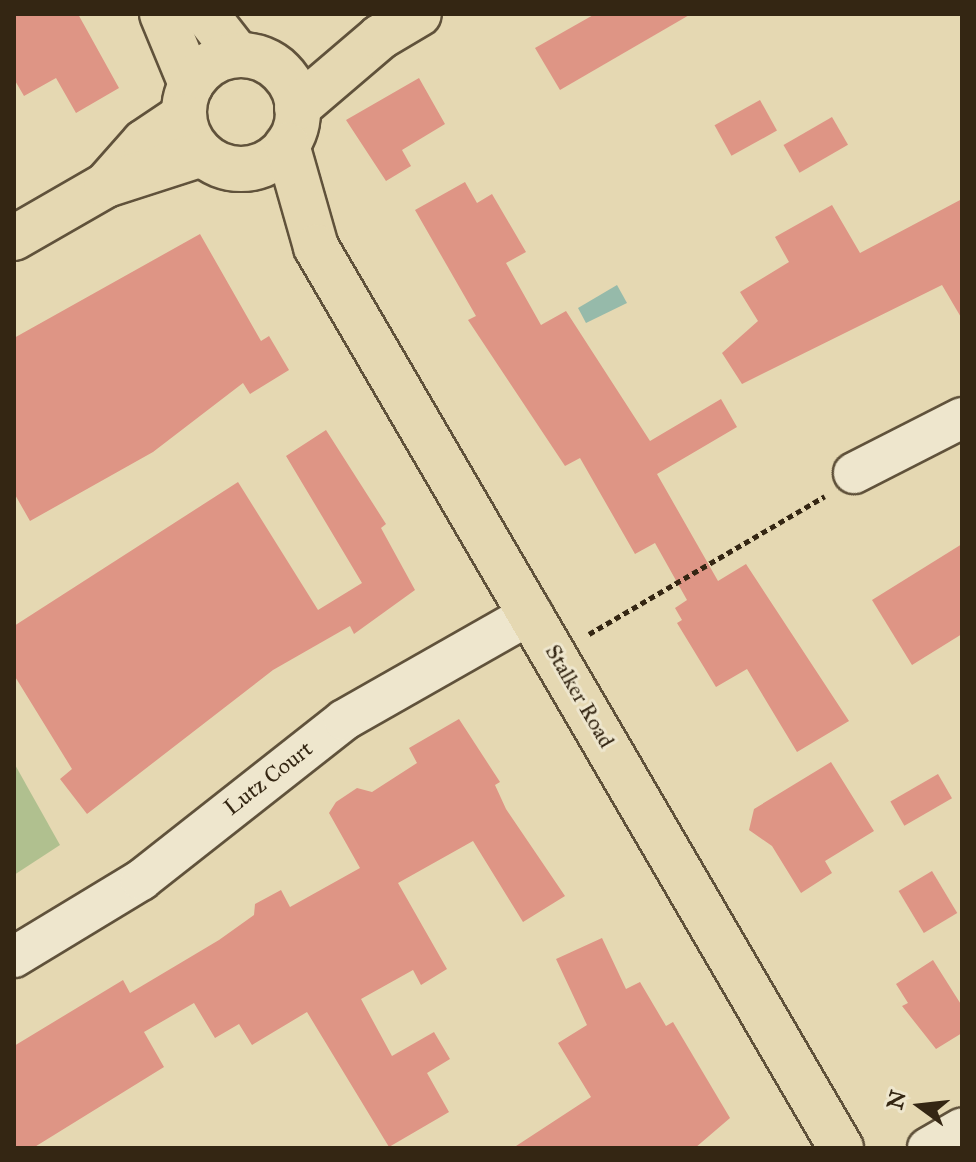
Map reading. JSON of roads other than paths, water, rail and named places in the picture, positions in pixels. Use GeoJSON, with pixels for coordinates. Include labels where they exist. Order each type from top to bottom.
{"type":"FeatureCollection","features":[{"type":"Feature","properties":{"kind":"main road","name":"Stalker Road"},"geometry":{"type":"LineString","coordinates":[[162,14],[203,131],[316,247],[841,1148]]}},
{"type":"Feature","properties":{"kind":"main road"},"geometry":{"type":"LineString","coordinates":[[206,14],[256,61]]}},
{"type":"Feature","properties":{"kind":"main road"},"geometry":{"type":"LineString","coordinates":[[14,238],[106,185],[144,142],[203,131],[257,166],[380,37],[419,14]]}},
{"type":"Feature","properties":{"kind":"main road"},"geometry":{"type":"LineString","coordinates":[[203,131],[203,69],[380,37]]}},
{"type":"Feature","properties":{"kind":"main road","name":"Stalker Road"},"geometry":{"type":"LineString","coordinates":[[256,61],[292,126],[316,247]]}},
{"type":"Feature","properties":{"kind":"street"},"geometry":{"type":"LineString","coordinates":[[854,473],[962,418]]}},
{"type":"Feature","properties":{"kind":"street","name":"Lutz Court"},"geometry":{"type":"LineString","coordinates":[[14,957],[141,880],[344,720],[532,613]]}},
{"type":"Feature","properties":{"kind":"street"},"geometry":{"type":"LineString","coordinates":[[928,1148],[962,1128]]}}]}
